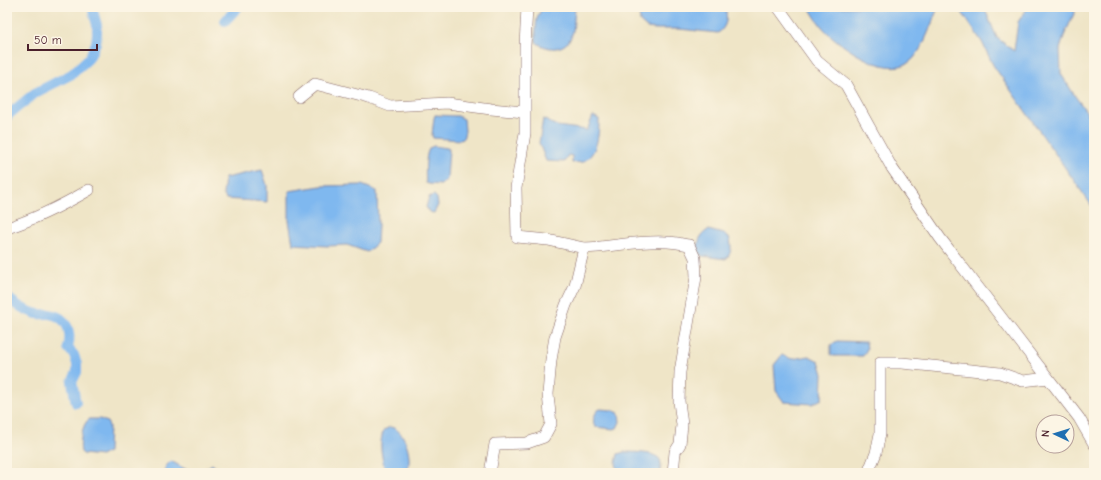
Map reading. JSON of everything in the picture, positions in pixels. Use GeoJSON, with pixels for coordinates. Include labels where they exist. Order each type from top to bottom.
{"type":"FeatureCollection","features":[{"type":"Feature","properties":{"kind":"street"},"geometry":{"type":"LineString","coordinates":[[527,7],[524,112],[525,133],[516,188],[517,237],[548,240],[584,248],[604,248],[641,242],[668,242],[689,245],[695,258],[696,277],[680,372],[679,401],[682,425],[680,444],[675,452],[673,473]]}},
{"type":"Feature","properties":{"kind":"street"},"geometry":{"type":"LineString","coordinates":[[778,7],[817,61],[846,85],[892,168],[940,238],[1079,418],[1094,444]]}},
{"type":"Feature","properties":{"kind":"street"},"geometry":{"type":"LineString","coordinates":[[299,98],[315,84],[369,98],[390,106],[447,103],[524,112]]}},
{"type":"Feature","properties":{"kind":"street"},"geometry":{"type":"LineString","coordinates":[[7,228],[28,221],[66,204],[89,190]]}},
{"type":"Feature","properties":{"kind":"street"},"geometry":{"type":"LineString","coordinates":[[490,473],[495,444],[527,443],[544,437],[551,424],[548,394],[555,337],[566,305],[575,286],[584,248]]}},
{"type":"Feature","properties":{"kind":"street"},"geometry":{"type":"LineString","coordinates":[[868,473],[876,453],[880,434],[880,363],[902,363],[1000,373],[1023,381],[1048,378]]}},
{"type":"Feature","properties":{"kind":"water"},"geometry":{"type":"Polygon","coordinates":[[[544,7],[574,7],[575,9],[571,38],[563,46],[552,48],[536,42],[537,19],[544,7]]]}},
{"type":"Feature","properties":{"kind":"water"},"geometry":{"type":"Polygon","coordinates":[[[640,7],[725,7],[726,22],[721,31],[718,33],[679,29],[647,28],[640,22],[640,7]]]}},
{"type":"Feature","properties":{"kind":"water"},"geometry":{"type":"Polygon","coordinates":[[[809,7],[940,7],[937,10],[927,36],[917,54],[913,59],[904,65],[893,67],[870,61],[846,48],[826,31],[809,7]]]}},
{"type":"Feature","properties":{"kind":"water"},"geometry":{"type":"Polygon","coordinates":[[[950,7],[984,7],[997,38],[1014,51],[1018,22],[1028,7],[1077,7],[1060,49],[1061,74],[1094,122],[1094,209],[993,65],[982,42],[961,11],[950,7]]]}},
{"type":"Feature","properties":{"kind":"water"},"geometry":{"type":"Polygon","coordinates":[[[435,115],[458,116],[464,119],[465,131],[463,139],[433,138],[432,135],[435,115]]]}},
{"type":"Feature","properties":{"kind":"water"},"geometry":{"type":"Polygon","coordinates":[[[593,116],[599,119],[599,131],[594,149],[587,159],[581,162],[572,163],[572,156],[568,155],[564,162],[546,161],[539,143],[543,119],[557,126],[587,130],[593,116]]]}},
{"type":"Feature","properties":{"kind":"water"},"geometry":{"type":"Polygon","coordinates":[[[434,146],[449,149],[447,179],[441,185],[426,183],[425,171],[427,156],[429,149],[434,146]]]}},
{"type":"Feature","properties":{"kind":"water"},"geometry":{"type":"Polygon","coordinates":[[[262,170],[267,185],[267,202],[226,199],[223,194],[225,178],[262,170]]]}},
{"type":"Feature","properties":{"kind":"water"},"geometry":{"type":"Polygon","coordinates":[[[362,185],[377,191],[377,243],[367,252],[347,245],[327,246],[293,244],[289,221],[289,191],[321,186],[362,185]]]}},
{"type":"Feature","properties":{"kind":"water"},"geometry":{"type":"Polygon","coordinates":[[[434,195],[437,198],[438,205],[434,213],[429,212],[426,207],[429,197],[434,195]]]}},
{"type":"Feature","properties":{"kind":"water"},"geometry":{"type":"Polygon","coordinates":[[[708,230],[724,234],[729,237],[731,249],[726,259],[702,256],[699,254],[699,240],[708,230]]]}},
{"type":"Feature","properties":{"kind":"water"},"geometry":{"type":"Polygon","coordinates":[[[837,341],[866,342],[867,349],[863,356],[834,356],[831,355],[831,345],[837,341]]]}},
{"type":"Feature","properties":{"kind":"water"},"geometry":{"type":"Polygon","coordinates":[[[782,355],[792,359],[809,356],[819,361],[823,374],[822,399],[812,404],[784,402],[776,391],[774,365],[782,355]]]}},
{"type":"Feature","properties":{"kind":"water"},"geometry":{"type":"Polygon","coordinates":[[[600,409],[612,410],[619,413],[620,422],[617,428],[595,427],[594,417],[600,409]]]}},
{"type":"Feature","properties":{"kind":"water"},"geometry":{"type":"Polygon","coordinates":[[[90,419],[100,419],[107,422],[109,426],[108,452],[101,456],[83,454],[81,452],[80,444],[83,429],[87,421],[90,419]]]}},
{"type":"Feature","properties":{"kind":"water"},"geometry":{"type":"Polygon","coordinates":[[[390,427],[396,429],[400,433],[407,446],[409,461],[406,473],[386,473],[385,471],[381,450],[381,440],[384,430],[390,427]]]}},
{"type":"Feature","properties":{"kind":"water"},"geometry":{"type":"Polygon","coordinates":[[[624,452],[644,453],[658,457],[661,463],[660,473],[618,473],[616,463],[618,454],[624,452]]]}},
{"type":"Feature","properties":{"kind":"water"},"geometry":{"type":"Polygon","coordinates":[[[171,461],[185,469],[203,471],[212,464],[222,473],[164,473],[166,466],[171,461]]]}},
{"type":"Feature","properties":{"kind":"waterway"},"geometry":{"type":"LineString","coordinates":[[7,117],[35,93],[72,74],[89,58],[96,43],[97,34],[97,25],[92,7]]}},
{"type":"Feature","properties":{"kind":"waterway"},"geometry":{"type":"LineString","coordinates":[[225,21],[238,7]]}},
{"type":"Feature","properties":{"kind":"waterway"},"geometry":{"type":"LineString","coordinates":[[7,297],[27,310],[38,314],[50,314],[61,318],[65,322],[69,331],[68,348],[74,355],[77,364],[77,372],[72,382],[76,403]]}}]}
